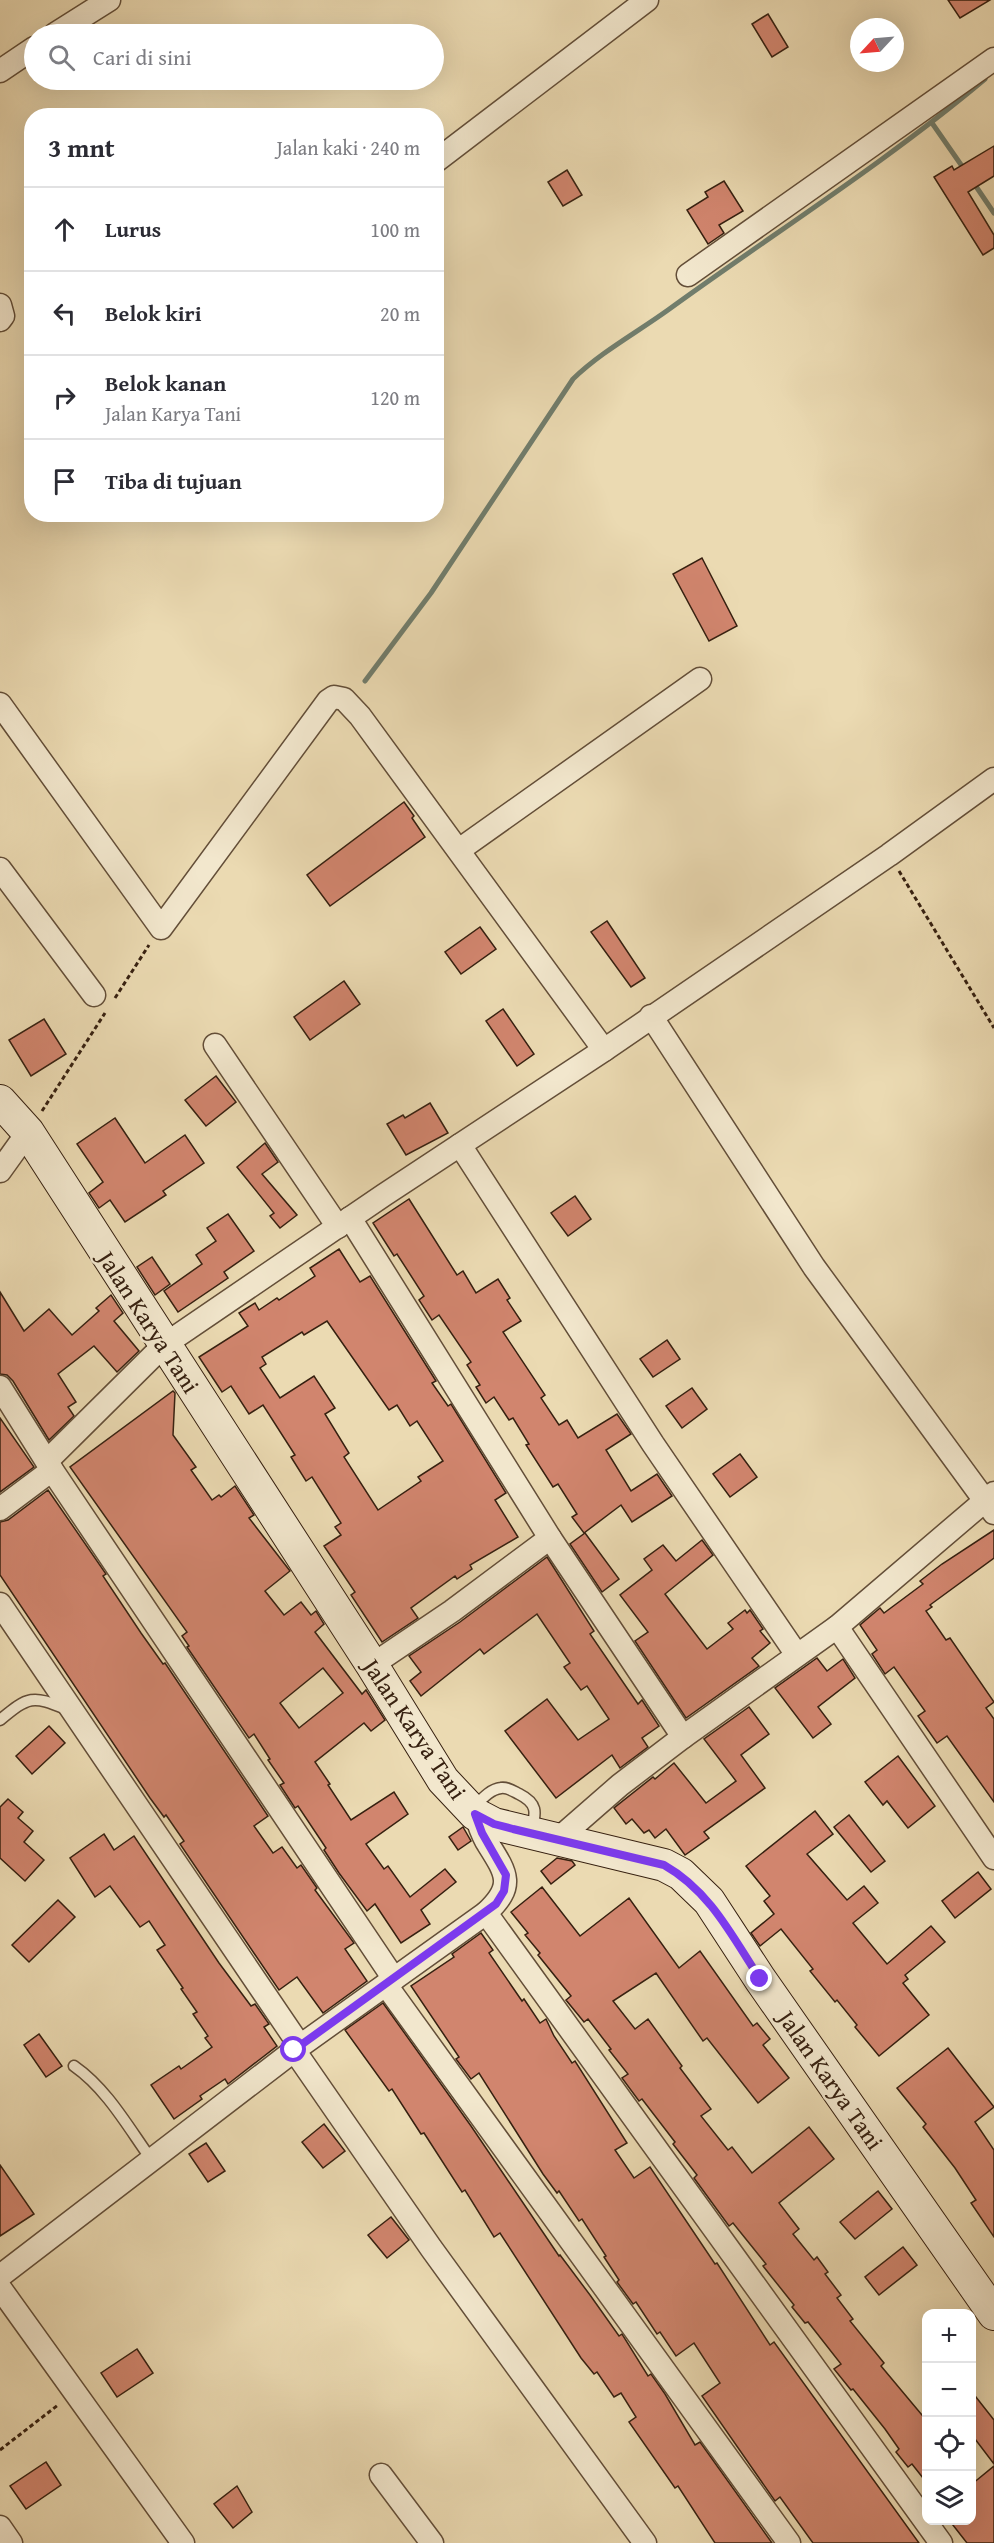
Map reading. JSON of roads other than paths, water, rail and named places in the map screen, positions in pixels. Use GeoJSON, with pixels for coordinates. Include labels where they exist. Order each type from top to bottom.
{"type":"FeatureCollection","features":[{"type":"Feature","properties":{"kind":"street"},"geometry":{"type":"LineString","coordinates":[[71,24],[109,0]]}},
{"type":"Feature","properties":{"kind":"street"},"geometry":{"type":"LineString","coordinates":[[444,155],[647,0]]}},
{"type":"Feature","properties":{"kind":"street"},"geometry":{"type":"LineString","coordinates":[[0,71],[24,55]]}},
{"type":"Feature","properties":{"kind":"street"},"geometry":{"type":"LineString","coordinates":[[688,275],[994,59]]}},
{"type":"Feature","properties":{"kind":"street"},"geometry":{"type":"LineString","coordinates":[[0,305],[3,316],[0,320]]}},
{"type":"Feature","properties":{"kind":"street"},"geometry":{"type":"LineString","coordinates":[[459,850],[700,679]]}},
{"type":"Feature","properties":{"kind":"street"},"geometry":{"type":"LineString","coordinates":[[0,704],[6,728],[161,928],[325,705],[334,697],[344,699],[360,716],[604,1050]]}},
{"type":"Feature","properties":{"kind":"street"},"geometry":{"type":"LineString","coordinates":[[0,1509],[50,1465],[164,1345],[604,1050],[993,782]]}},
{"type":"Feature","properties":{"kind":"street"},"geometry":{"type":"LineString","coordinates":[[0,869],[94,995]]}},
{"type":"Feature","properties":{"kind":"street"},"geometry":{"type":"LineString","coordinates":[[544,1836],[620,1785],[837,1627],[991,1502],[814,1267],[651,1016]]}},
{"type":"Feature","properties":{"kind":"street"},"geometry":{"type":"LineString","coordinates":[[215,1046],[344,1223],[683,1737]]}},
{"type":"Feature","properties":{"kind":"street","name":"Jalan Karya Tani"},"geometry":{"type":"LineString","coordinates":[[0,1101],[28,1132],[372,1665],[443,1780],[473,1812],[494,1824],[664,1865],[681,1874],[709,1901],[760,1979],[994,2314]]}},
{"type":"Feature","properties":{"kind":"street"},"geometry":{"type":"LineString","coordinates":[[0,1171],[28,1132]]}},
{"type":"Feature","properties":{"kind":"street"},"geometry":{"type":"LineString","coordinates":[[460,1145],[653,1444],[797,1655]]}},
{"type":"Feature","properties":{"kind":"street"},"geometry":{"type":"LineString","coordinates":[[0,1387],[390,1982],[789,2543]]}},
{"type":"Feature","properties":{"kind":"street"},"geometry":{"type":"LineString","coordinates":[[372,1665],[452,1611],[550,1538]]}},
{"type":"Feature","properties":{"kind":"street"},"geometry":{"type":"LineString","coordinates":[[0,1604],[431,2248],[645,2543]]}},
{"type":"Feature","properties":{"kind":"street"},"geometry":{"type":"LineString","coordinates":[[837,1627],[994,1858]]}},
{"type":"Feature","properties":{"kind":"street"},"geometry":{"type":"LineString","coordinates":[[0,2276],[297,2048],[496,1904],[504,1891],[506,1875],[473,1812]]}},
{"type":"Feature","properties":{"kind":"street"},"geometry":{"type":"LineString","coordinates":[[486,1913],[941,2543]]}},
{"type":"Feature","properties":{"kind":"street"},"geometry":{"type":"LineString","coordinates":[[0,2288],[183,2543]]}},
{"type":"Feature","properties":{"kind":"street"},"geometry":{"type":"LineString","coordinates":[[381,2475],[432,2543]]}},
{"type":"Feature","properties":{"kind":"street"},"geometry":{"type":"LineString","coordinates":[[0,2527],[12,2543]]}},
{"type":"Feature","properties":{"kind":"lane"},"geometry":{"type":"LineString","coordinates":[[0,1720],[25,1701],[39,1698],[74,1712]]}},
{"type":"Feature","properties":{"kind":"lane"},"geometry":{"type":"LineString","coordinates":[[74,2066],[100,2089],[152,2159]]}},
{"type":"Feature","properties":{"kind":"waterway"},"geometry":{"type":"LineString","coordinates":[[365,681],[431,593],[573,379],[607,351],[869,169],[985,79]]}},
{"type":"Feature","properties":{"kind":"waterway"},"geometry":{"type":"LineString","coordinates":[[932,123],[964,169]]}},
{"type":"Feature","properties":{"kind":"waterway"},"geometry":{"type":"LineString","coordinates":[[973,182],[994,213]]}}]}
